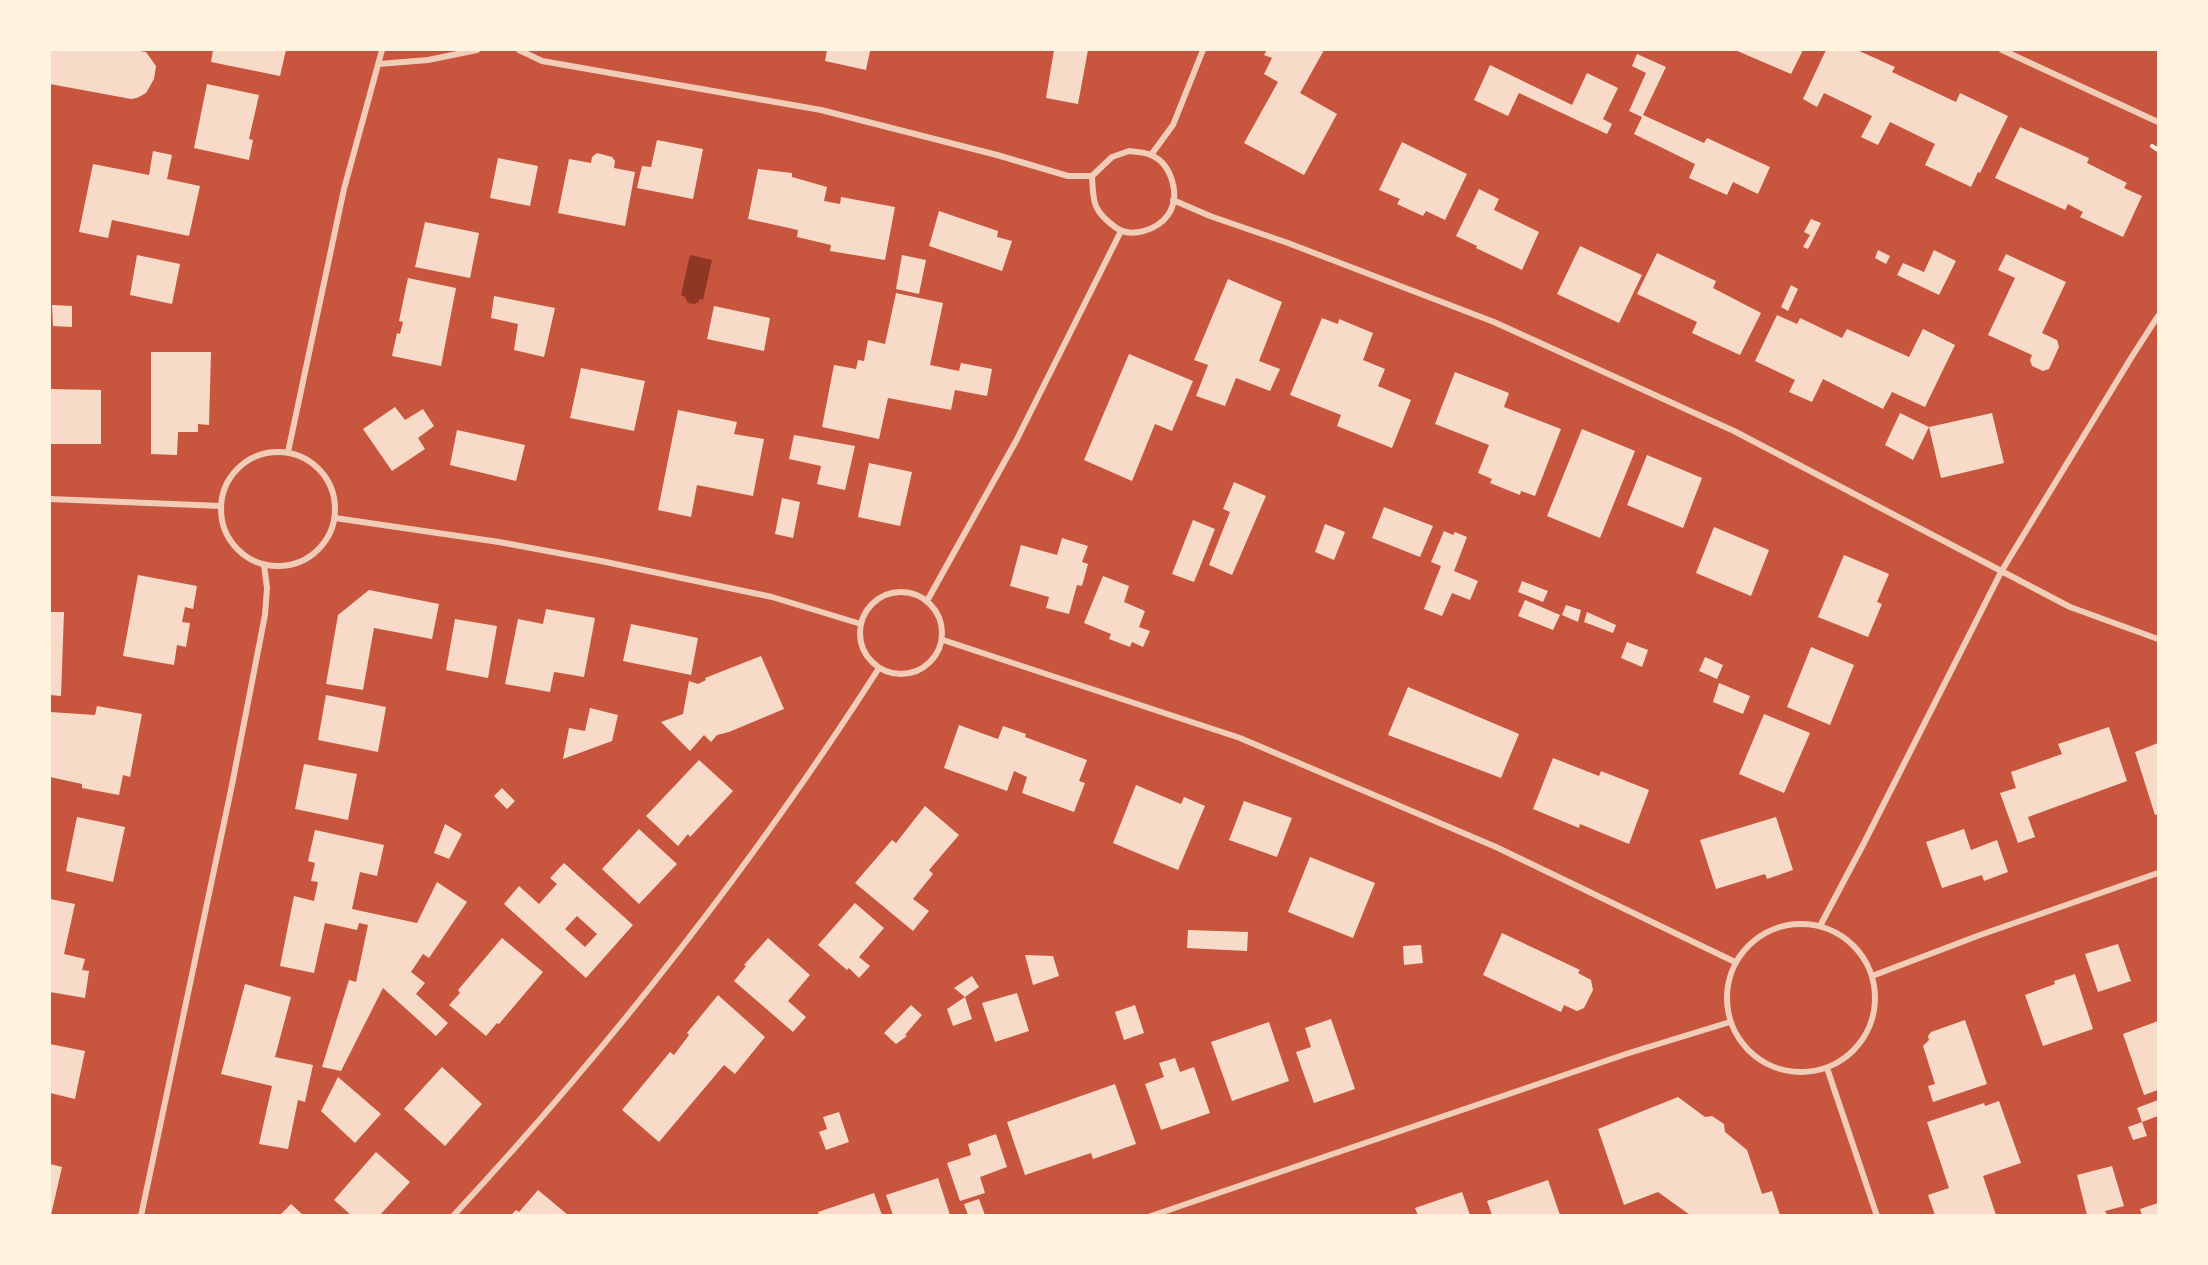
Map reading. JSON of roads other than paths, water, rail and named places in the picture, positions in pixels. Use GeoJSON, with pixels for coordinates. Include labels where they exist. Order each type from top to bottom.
{"type":"FeatureCollection","features":[{"type":"Feature","properties":{"kind":"street"},"geometry":{"type":"LineString","coordinates":[[288,452],[344,189],[382,50]]}},
{"type":"Feature","properties":{"kind":"street"},"geometry":{"type":"LineString","coordinates":[[379,64],[428,60],[477,50]]}},
{"type":"Feature","properties":{"kind":"street"},"geometry":{"type":"LineString","coordinates":[[519,50],[542,61],[821,110],[997,155],[1068,176],[1092,176],[1112,157],[1129,151],[1151,155],[1166,167],[1173,181],[1173,200],[1168,214],[1154,227],[1138,232],[1121,231],[1101,217],[1093,199],[1092,176]]}},
{"type":"Feature","properties":{"kind":"street"},"geometry":{"type":"LineString","coordinates":[[1151,155],[1173,125],[1203,50]]}},
{"type":"Feature","properties":{"kind":"street"},"geometry":{"type":"LineString","coordinates":[[2002,50],[2158,122]]}},
{"type":"Feature","properties":{"kind":"street"},"geometry":{"type":"LineString","coordinates":[[1173,200],[1210,216],[1288,243],[1494,322],[1734,431],[2070,607],[2158,639]]}},
{"type":"Feature","properties":{"kind":"street"},"geometry":{"type":"LineString","coordinates":[[927,601],[1016,441],[1121,231]]}},
{"type":"Feature","properties":{"kind":"street"},"geometry":{"type":"LineString","coordinates":[[1820,926],[2001,572],[2158,316]]}},
{"type":"Feature","properties":{"kind":"street"},"geometry":{"type":"LineString","coordinates":[[268,452],[288,452],[304,458],[319,469],[330,483],[335,500],[335,518],[329,536],[318,551],[310,557],[302,562],[283,567],[264,565],[246,557],[232,543],[223,526],[221,506],[225,487],[235,471],[250,459],[268,452]]}},
{"type":"Feature","properties":{"kind":"street"},"geometry":{"type":"LineString","coordinates":[[50,499],[221,506]]}},
{"type":"Feature","properties":{"kind":"street"},"geometry":{"type":"LineString","coordinates":[[335,518],[499,542],[601,561],[772,597],[861,624]]}},
{"type":"Feature","properties":{"kind":"street"},"geometry":{"type":"LineString","coordinates":[[141,1215],[266,615],[267,588],[264,565]]}},
{"type":"Feature","properties":{"kind":"street"},"geometry":{"type":"LineString","coordinates":[[896,592],[912,593],[927,601],[940,618],[943,629],[943,640],[937,655],[925,668],[910,674],[894,674],[879,668],[867,657],[860,641],[861,624],[868,609],[880,597],[896,592]]}},
{"type":"Feature","properties":{"kind":"street"},"geometry":{"type":"LineString","coordinates":[[943,640],[1240,738],[1496,846],[1735,962]]}},
{"type":"Feature","properties":{"kind":"street"},"geometry":{"type":"LineString","coordinates":[[453,1215],[546,1113],[668,966],[813,770],[879,668]]}},
{"type":"Feature","properties":{"kind":"street"},"geometry":{"type":"LineString","coordinates":[[1872,976],[1980,934],[2158,873]]}},
{"type":"Feature","properties":{"kind":"street"},"geometry":{"type":"LineString","coordinates":[[1795,924],[1820,926],[1837,933],[1864,959],[1872,976],[1875,995],[1873,1014],[1868,1031],[1857,1047],[1843,1059],[1827,1068],[1807,1072],[1788,1071],[1769,1065],[1752,1055],[1739,1040],[1730,1022],[1727,1002],[1728,981],[1735,962],[1750,943],[1772,930],[1795,924]]}},
{"type":"Feature","properties":{"kind":"street"},"geometry":{"type":"LineString","coordinates":[[1151,1215],[1629,1053],[1730,1022]]}},
{"type":"Feature","properties":{"kind":"street"},"geometry":{"type":"LineString","coordinates":[[1827,1068],[1877,1215]]}}]}
